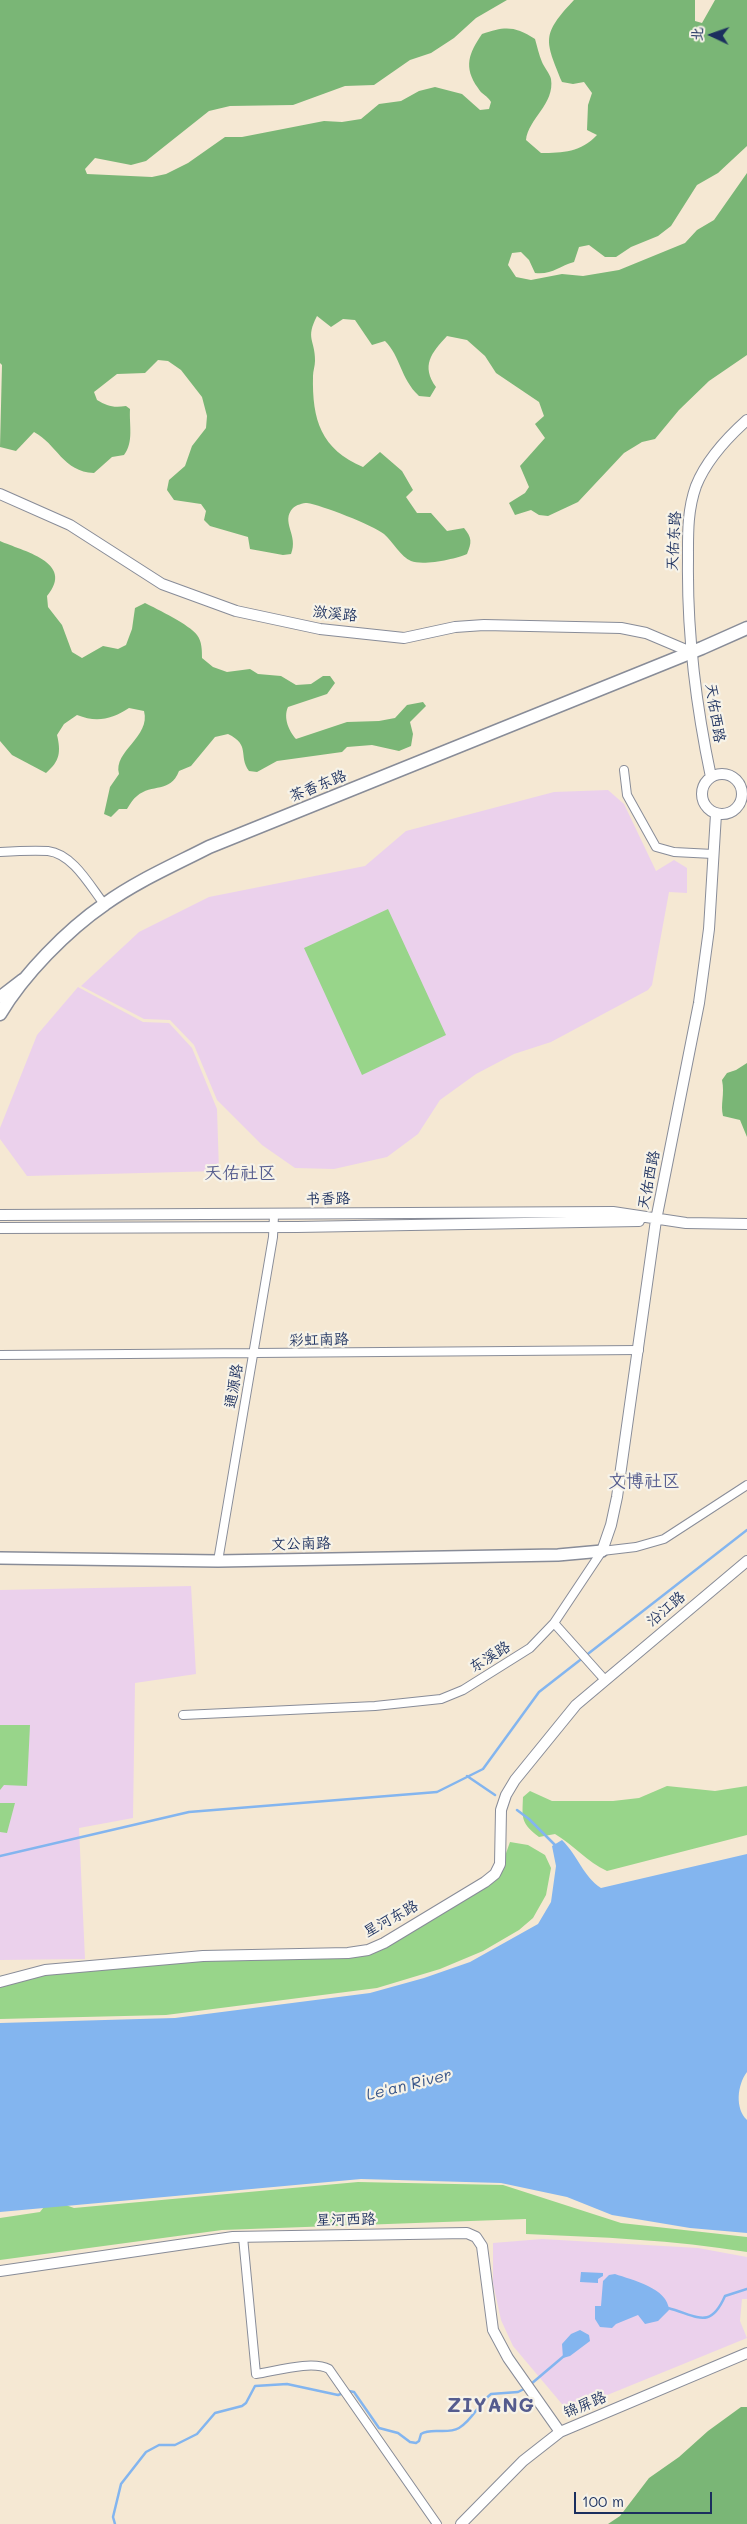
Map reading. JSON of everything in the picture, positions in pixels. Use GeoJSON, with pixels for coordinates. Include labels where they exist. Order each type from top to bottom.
{"type":"FeatureCollection","features":[{"type":"Feature","properties":{"kind":"main road","name":"茶香东路"},"geometry":{"type":"LineString","coordinates":[[0,1014],[25,977],[104,904],[209,848],[747,628]]}},
{"type":"Feature","properties":{"kind":"main road"},"geometry":{"type":"LineString","coordinates":[[0,997],[25,977]]}},
{"type":"Feature","properties":{"kind":"main road","name":"文公南路"},"geometry":{"type":"LineString","coordinates":[[0,1558],[218,1561],[558,1555],[602,1551]]}},
{"type":"Feature","properties":{"kind":"street","name":"天佑东路"},"geometry":{"type":"LineString","coordinates":[[691,652],[687,610],[688,520],[691,502],[699,480],[713,458],[747,420]]}},
{"type":"Feature","properties":{"kind":"street","name":"潋溪路"},"geometry":{"type":"LineString","coordinates":[[0,494],[70,525],[162,584],[236,611],[320,629],[404,638],[455,627],[484,624],[621,628],[646,633],[691,652]]}},
{"type":"Feature","properties":{"kind":"street","name":"天佑西路"},"geometry":{"type":"LineString","coordinates":[[691,652],[703,741],[711,778]]}},
{"type":"Feature","properties":{"kind":"street"},"geometry":{"type":"LineString","coordinates":[[624,770],[627,795],[656,848],[674,852],[713,854]]}},
{"type":"Feature","properties":{"kind":"street"},"geometry":{"type":"LineString","coordinates":[[724,774],[730,776],[739,784],[745,797],[733,811],[716,814],[707,808],[702,797],[704,786],[711,778],[724,774]]}},
{"type":"Feature","properties":{"kind":"street","name":"天佑西路"},"geometry":{"type":"LineString","coordinates":[[602,1551],[611,1525],[617,1497],[656,1220],[699,1003],[709,929],[716,814]]}},
{"type":"Feature","properties":{"kind":"street"},"geometry":{"type":"LineString","coordinates":[[0,852],[49,851],[60,855],[77,870],[104,904]]}},
{"type":"Feature","properties":{"kind":"street","name":"书香路"},"geometry":{"type":"LineString","coordinates":[[0,1215],[613,1212],[656,1220]]}},
{"type":"Feature","properties":{"kind":"street","name":"通源路"},"geometry":{"type":"LineString","coordinates":[[218,1561],[254,1354],[274,1226],[274,1215]]}},
{"type":"Feature","properties":{"kind":"street","name":"书香路"},"geometry":{"type":"LineString","coordinates":[[0,1228],[656,1220],[747,1224]]}},
{"type":"Feature","properties":{"kind":"street","name":"彩虹南路"},"geometry":{"type":"LineString","coordinates":[[0,1355],[639,1350]]}},
{"type":"Feature","properties":{"kind":"street"},"geometry":{"type":"LineString","coordinates":[[602,1551],[636,1547],[664,1540],[747,1485]]}},
{"type":"Feature","properties":{"kind":"street","name":"东溪路"},"geometry":{"type":"LineString","coordinates":[[183,1715],[375,1706],[441,1699],[463,1690],[530,1648],[554,1623],[602,1551]]}},
{"type":"Feature","properties":{"kind":"street","name":"沿江路"},"geometry":{"type":"LineString","coordinates":[[605,1680],[747,1561]]}},
{"type":"Feature","properties":{"kind":"street"},"geometry":{"type":"LineString","coordinates":[[554,1623],[605,1680]]}},
{"type":"Feature","properties":{"kind":"street","name":"星河东路"},"geometry":{"type":"LineString","coordinates":[[0,1982],[45,1970],[203,1956],[348,1953],[368,1950],[384,1943],[495,1874],[500,1864],[502,1852],[501,1810],[514,1780],[576,1705],[605,1680]]}},
{"type":"Feature","properties":{"kind":"street","name":"星河西路"},"geometry":{"type":"LineString","coordinates":[[0,2271],[243,2237],[455,2232],[476,2237],[482,2246],[485,2262],[493,2330],[524,2381],[560,2432]]}},
{"type":"Feature","properties":{"kind":"street"},"geometry":{"type":"LineString","coordinates":[[243,2237],[256,2374],[323,2366],[329,2369],[437,2524]]}},
{"type":"Feature","properties":{"kind":"street","name":"锦屏路"},"geometry":{"type":"LineString","coordinates":[[461,2524],[523,2461],[560,2432],[747,2353]]}},
{"type":"Feature","properties":{"kind":"shaded area"},"geometry":{"type":"Polygon","coordinates":[[[608,790],[624,804],[656,871],[674,860],[687,868],[687,893],[669,892],[652,985],[648,990],[551,1042],[514,1054],[476,1074],[440,1100],[418,1134],[387,1157],[334,1169],[295,1168],[262,1145],[217,1100],[194,1045],[170,1020],[144,1019],[81,986],[139,932],[209,897],[365,866],[406,831],[554,792],[608,790]]]}},
{"type":"Feature","properties":{"kind":"shaded area"},"geometry":{"type":"Polygon","coordinates":[[[78,987],[143,1022],[169,1023],[192,1048],[217,1109],[219,1171],[27,1176],[0,1139],[0,1128],[37,1035],[78,987]]]}},
{"type":"Feature","properties":{"kind":"shaded area"},"geometry":{"type":"Polygon","coordinates":[[[191,1586],[196,1674],[135,1683],[133,1818],[79,1828],[85,1959],[0,1960],[0,1590],[191,1586]]]}},
{"type":"Feature","properties":{"kind":"shaded area"},"geometry":{"type":"Polygon","coordinates":[[[542,2239],[698,2248],[747,2257],[747,2299],[742,2299],[740,2321],[747,2338],[567,2410],[513,2346],[501,2320],[493,2283],[493,2243],[542,2239]]]}},
{"type":"Feature","properties":{"kind":"green space"},"geometry":{"type":"Polygon","coordinates":[[[0,0],[507,0],[476,18],[454,38],[431,53],[410,60],[374,85],[345,86],[293,105],[230,106],[209,111],[146,161],[131,165],[95,158],[85,169],[87,174],[152,177],[166,174],[188,163],[225,137],[242,137],[324,121],[342,122],[361,119],[379,104],[401,101],[419,91],[435,87],[462,94],[480,110],[489,109],[491,102],[479,90],[473,80],[470,73],[469,60],[482,34],[504,29],[516,30],[535,39],[542,62],[551,79],[549,96],[531,125],[526,140],[541,153],[557,153],[578,148],[591,141],[597,135],[587,130],[588,105],[592,93],[584,82],[573,84],[562,82],[552,56],[549,38],[556,22],[574,0],[695,0],[695,21],[702,23],[715,0],[747,0],[747,146],[718,173],[697,185],[671,226],[658,236],[631,247],[616,257],[605,257],[589,245],[579,247],[574,262],[546,273],[535,273],[529,260],[521,252],[512,253],[508,265],[516,277],[531,280],[562,274],[583,276],[619,270],[685,243],[697,230],[714,220],[747,173],[747,355],[709,381],[679,410],[655,439],[642,442],[624,453],[578,502],[548,516],[539,515],[531,510],[515,515],[509,503],[525,493],[529,487],[520,466],[545,438],[535,424],[544,416],[539,402],[496,373],[485,356],[467,340],[447,336],[436,348],[430,360],[429,373],[436,387],[430,397],[419,396],[408,382],[385,341],[372,345],[355,320],[343,319],[331,327],[317,316],[311,335],[315,354],[313,392],[317,419],[322,431],[328,442],[337,451],[363,467],[380,452],[402,471],[413,490],[406,497],[417,513],[431,513],[447,531],[464,528],[470,537],[467,554],[448,560],[423,563],[411,561],[378,530],[347,516],[307,503],[293,508],[288,518],[293,541],[291,554],[283,555],[250,549],[248,537],[210,526],[204,520],[206,511],[201,504],[174,500],[167,490],[169,480],[185,466],[192,446],[206,428],[207,416],[202,397],[181,370],[168,361],[158,360],[145,373],[117,374],[94,392],[97,400],[104,404],[114,407],[126,406],[130,409],[130,433],[129,445],[124,455],[112,457],[94,473],[83,471],[67,463],[49,443],[34,432],[16,451],[0,447],[2,365],[0,363],[0,0]]]}},
{"type":"Feature","properties":{"kind":"green space"},"geometry":{"type":"Polygon","coordinates":[[[0,541],[32,554],[51,566],[55,574],[54,584],[47,596],[48,607],[62,625],[72,652],[82,658],[103,646],[118,649],[126,645],[132,629],[135,608],[145,603],[193,631],[200,640],[202,658],[213,667],[227,672],[250,669],[258,674],[281,676],[296,685],[311,684],[323,676],[330,676],[335,683],[327,694],[288,707],[287,724],[296,739],[347,722],[379,721],[395,718],[407,705],[423,702],[426,706],[410,722],[413,734],[411,746],[399,751],[372,745],[347,747],[342,752],[277,761],[257,772],[249,771],[244,760],[242,747],[235,738],[228,734],[215,737],[191,766],[179,771],[171,783],[143,792],[134,799],[127,809],[119,809],[111,817],[104,814],[110,787],[119,774],[121,758],[142,729],[145,720],[144,711],[129,708],[117,715],[104,719],[91,719],[77,715],[64,724],[57,735],[59,751],[57,760],[46,773],[12,755],[0,741],[0,541]]]}},
{"type":"Feature","properties":{"kind":"green space"},"geometry":{"type":"Polygon","coordinates":[[[388,909],[446,1035],[362,1075],[304,948],[388,909]]]}},
{"type":"Feature","properties":{"kind":"green space"},"geometry":{"type":"Polygon","coordinates":[[[747,1063],[747,1137],[740,1120],[723,1116],[722,1080],[727,1073],[747,1063]]]}},
{"type":"Feature","properties":{"kind":"green space"},"geometry":{"type":"Polygon","coordinates":[[[0,1725],[30,1725],[27,1786],[4,1785],[0,1790],[0,1725]]]}},
{"type":"Feature","properties":{"kind":"green space"},"geometry":{"type":"Polygon","coordinates":[[[667,1786],[715,1791],[747,1786],[747,1835],[607,1871],[593,1863],[555,1834],[539,1837],[529,1828],[523,1816],[523,1797],[530,1791],[552,1801],[613,1801],[639,1798],[667,1786]]]}},
{"type":"Feature","properties":{"kind":"green space"},"geometry":{"type":"Polygon","coordinates":[[[0,1803],[15,1803],[7,1833],[0,1832],[0,1803]]]}},
{"type":"Feature","properties":{"kind":"green space"},"geometry":{"type":"Polygon","coordinates":[[[510,1842],[528,1845],[545,1855],[551,1868],[546,1895],[533,1918],[519,1930],[483,1951],[440,1969],[377,1988],[166,2015],[0,2019],[0,1976],[63,1965],[176,1962],[369,1952],[488,1883],[505,1856],[510,1842]]]}},
{"type":"Feature","properties":{"kind":"green space"},"geometry":{"type":"Polygon","coordinates":[[[358,2182],[503,2185],[621,2223],[747,2237],[747,2252],[665,2242],[526,2234],[526,2219],[222,2230],[0,2260],[0,2218],[40,2212],[47,2203],[60,2203],[74,2208],[358,2182]]]}},
{"type":"Feature","properties":{"kind":"green space"},"geometry":{"type":"Polygon","coordinates":[[[741,2407],[747,2407],[747,2524],[608,2524],[620,2516],[649,2478],[679,2457],[708,2431],[741,2407]]]}},
{"type":"Feature","properties":{"kind":"water","name":"Le'an River"},"geometry":{"type":"Polygon","coordinates":[[[562,1840],[585,1872],[601,1888],[747,1854],[747,2072],[739,2090],[739,2103],[747,2120],[747,2233],[690,2228],[612,2215],[567,2197],[501,2183],[361,2179],[0,2212],[0,2023],[175,2018],[370,1993],[424,1978],[470,1962],[538,1924],[551,1902],[556,1866],[552,1846],[562,1840]]]}},
{"type":"Feature","properties":{"kind":"water"},"geometry":{"type":"Polygon","coordinates":[[[581,2272],[603,2273],[603,2276],[598,2279],[598,2283],[580,2282],[581,2272]]]}},
{"type":"Feature","properties":{"kind":"water"},"geometry":{"type":"Polygon","coordinates":[[[615,2274],[639,2282],[656,2291],[663,2296],[669,2310],[658,2321],[645,2324],[638,2315],[616,2324],[612,2328],[600,2327],[595,2319],[595,2306],[601,2306],[603,2281],[609,2275],[615,2274]]]}},
{"type":"Feature","properties":{"kind":"water"},"geometry":{"type":"Polygon","coordinates":[[[580,2330],[589,2335],[590,2341],[570,2356],[563,2358],[562,2344],[571,2334],[580,2330]]]}},
{"type":"Feature","properties":{"kind":"waterway"},"geometry":{"type":"LineString","coordinates":[[0,1856],[189,1812],[437,1792],[483,1769],[539,1692],[747,1530]]}},
{"type":"Feature","properties":{"kind":"waterway"},"geometry":{"type":"LineString","coordinates":[[467,1776],[495,1795]]}},
{"type":"Feature","properties":{"kind":"waterway"},"geometry":{"type":"LineString","coordinates":[[517,1810],[529,1819],[556,1846]]}},
{"type":"Feature","properties":{"kind":"waterway"},"geometry":{"type":"LineString","coordinates":[[668,2308],[695,2317],[708,2317],[719,2307],[725,2296],[747,2289]]}},
{"type":"Feature","properties":{"kind":"waterway"},"geometry":{"type":"LineString","coordinates":[[531,2384],[564,2356]]}},
{"type":"Feature","properties":{"kind":"waterway"},"geometry":{"type":"LineString","coordinates":[[115,2524],[113,2517],[121,2484],[146,2452],[159,2445],[175,2445],[197,2434],[215,2413],[242,2406],[246,2403],[255,2386],[287,2384],[338,2395],[349,2391],[354,2392],[379,2428],[398,2433],[410,2442],[416,2443],[419,2441],[421,2434],[425,2432],[449,2431],[464,2425],[491,2394],[518,2392],[526,2388]]}},
{"type":"Feature","properties":{"kind":"district","name":"天佑社区"},"geometry":{"type":"Point","coordinates":[240,1173]}},
{"type":"Feature","properties":{"kind":"district","name":"文博社区"},"geometry":{"type":"Point","coordinates":[644,1481]}},
{"type":"Feature","properties":{"kind":"district","name":"ZIYANG"},"geometry":{"type":"Point","coordinates":[491,2406]}}]}
